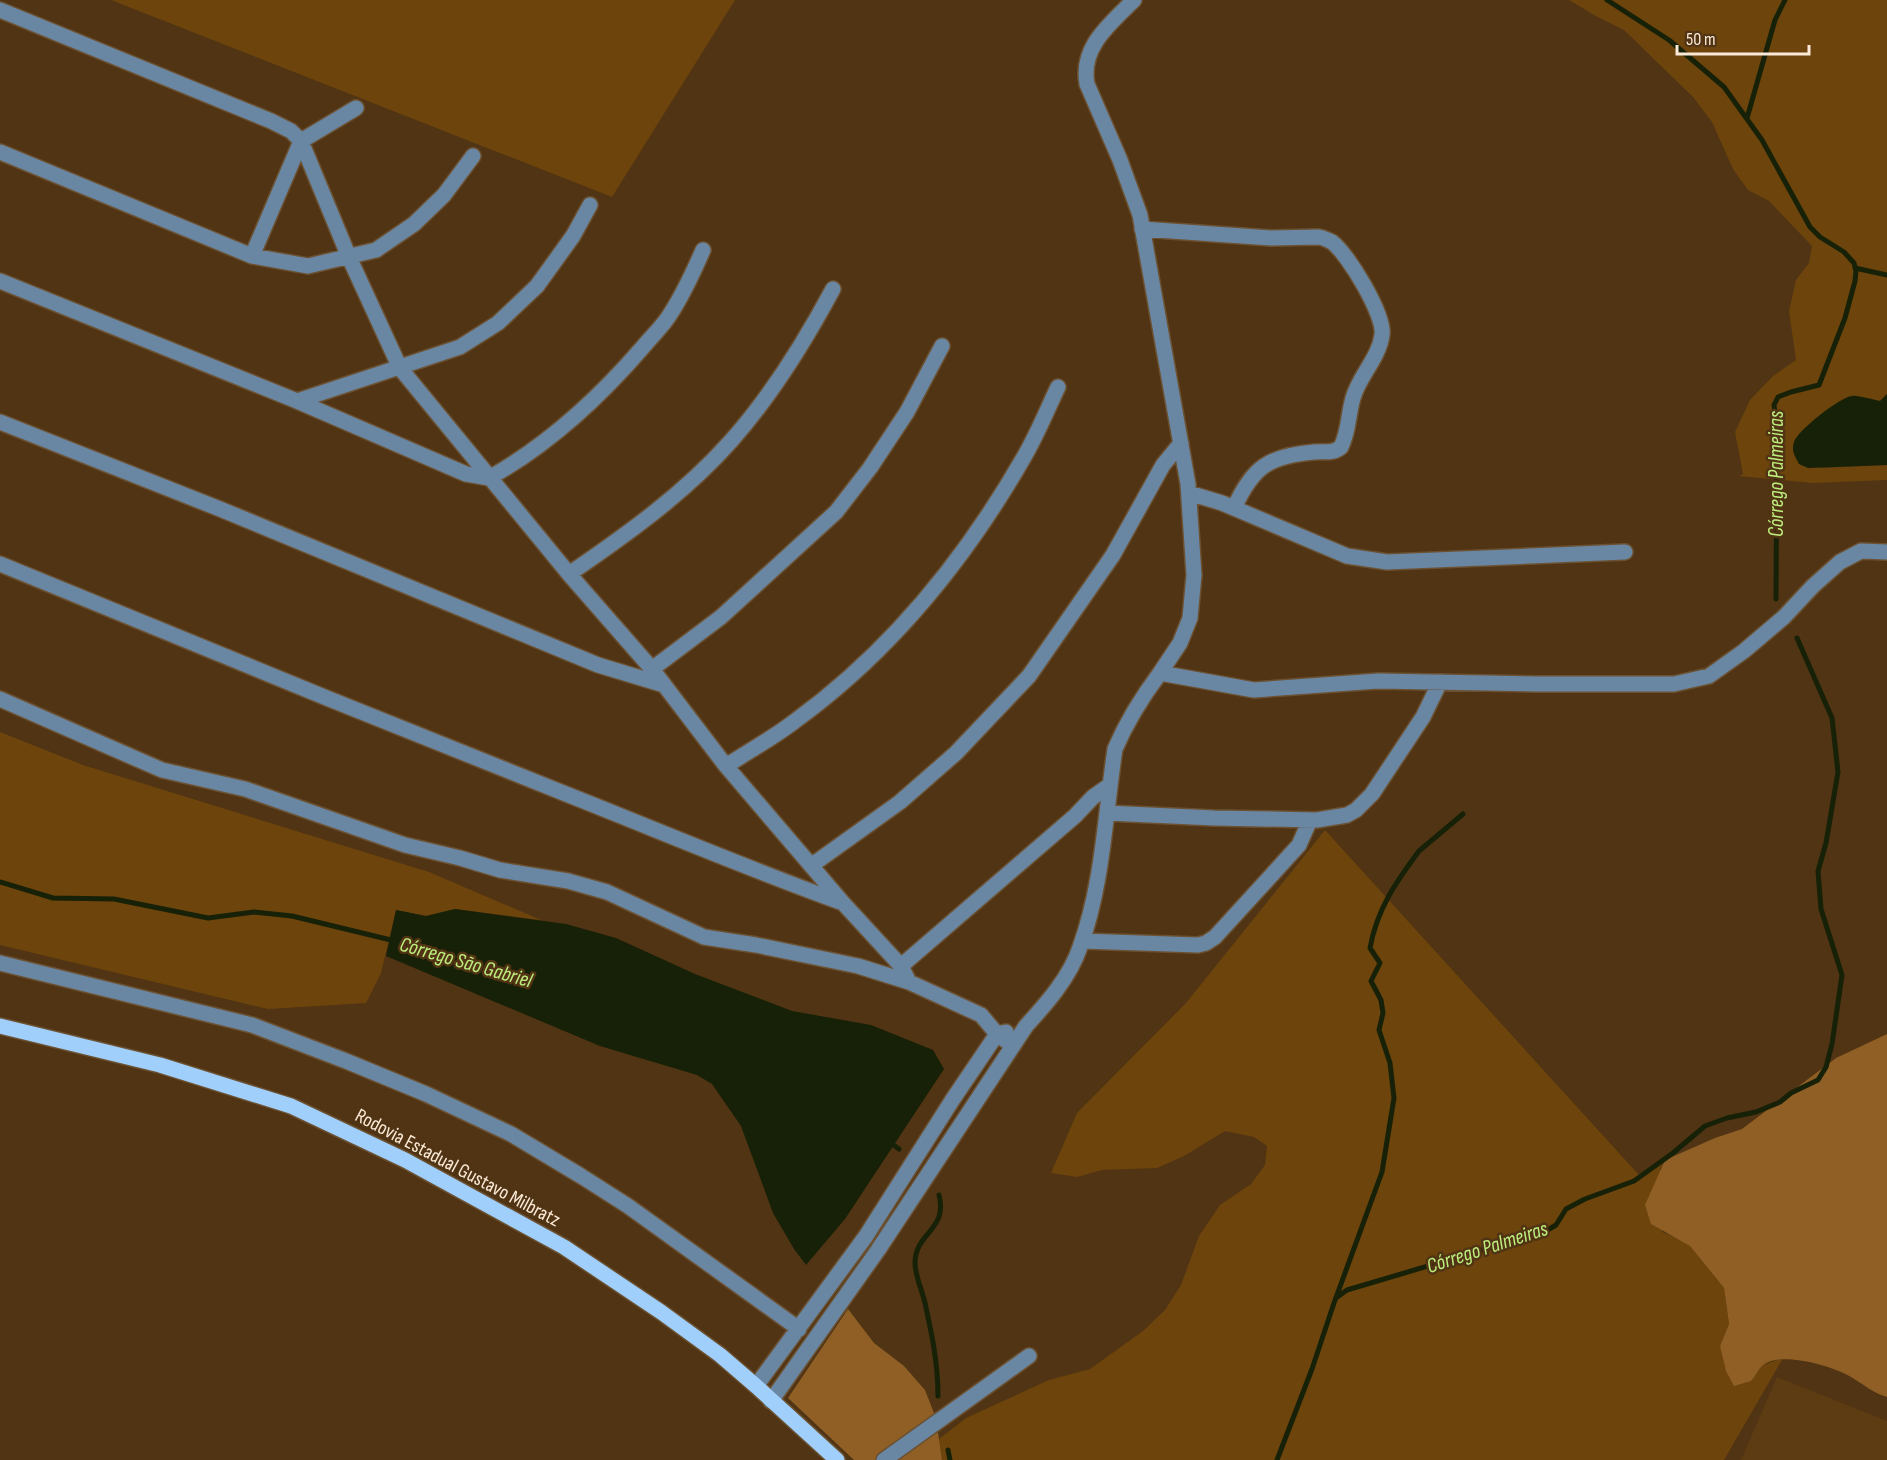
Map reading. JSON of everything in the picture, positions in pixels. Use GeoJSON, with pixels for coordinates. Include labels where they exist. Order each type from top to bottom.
{"type":"FeatureCollection","features":[{"type":"Feature","properties":{"kind":"main road","name":"Rodovia Estadual Gustavo Milbratz"},"geometry":{"type":"LineString","coordinates":[[0,1026],[160,1065],[291,1106],[405,1160],[564,1247],[662,1312],[720,1355],[837,1460]]}},
{"type":"Feature","properties":{"kind":"street"},"geometry":{"type":"LineString","coordinates":[[771,1401],[878,1250],[1026,1026],[1064,979],[1082,941],[1093,907],[1115,749],[1142,697],[1180,643],[1190,618],[1194,575],[1189,493],[1142,229],[1132,193],[1086,84],[1086,61],[1092,48],[1106,28],[1134,0]]}},
{"type":"Feature","properties":{"kind":"street"},"geometry":{"type":"LineString","coordinates":[[0,10],[271,121],[291,131],[301,141],[349,257],[400,368],[569,574],[652,669],[726,766],[843,903],[901,966],[909,982]]}},
{"type":"Feature","properties":{"kind":"street"},"geometry":{"type":"LineString","coordinates":[[252,256],[289,164],[301,141],[356,108]]}},
{"type":"Feature","properties":{"kind":"street"},"geometry":{"type":"LineString","coordinates":[[0,152],[252,256],[308,266],[376,250],[414,224],[444,195],[473,156]]}},
{"type":"Feature","properties":{"kind":"street"},"geometry":{"type":"LineString","coordinates":[[297,401],[460,347],[498,323],[537,286],[573,236],[590,205]]}},
{"type":"Feature","properties":{"kind":"street"},"geometry":{"type":"LineString","coordinates":[[1142,229],[1271,238],[1319,237],[1327,239],[1334,243],[1353,268],[1378,310],[1382,323],[1379,346],[1352,399],[1348,431],[1341,447],[1331,452],[1298,453],[1274,460],[1258,469],[1244,487],[1234,508]]}},
{"type":"Feature","properties":{"kind":"street"},"geometry":{"type":"LineString","coordinates":[[0,281],[297,401],[466,474],[489,478],[516,463],[558,430],[621,372],[668,317],[691,280],[703,250]]}},
{"type":"Feature","properties":{"kind":"street"},"geometry":{"type":"LineString","coordinates":[[569,574],[625,536],[682,488],[730,442],[774,388],[833,289]]}},
{"type":"Feature","properties":{"kind":"street"},"geometry":{"type":"LineString","coordinates":[[652,669],[721,617],[836,512],[870,468],[907,412],[942,346]]}},
{"type":"Feature","properties":{"kind":"street"},"geometry":{"type":"LineString","coordinates":[[726,766],[795,722],[847,680],[901,627],[949,572],[989,514],[1025,455],[1058,387]]}},
{"type":"Feature","properties":{"kind":"street"},"geometry":{"type":"LineString","coordinates":[[0,422],[220,509],[598,664],[664,685]]}},
{"type":"Feature","properties":{"kind":"street"},"geometry":{"type":"LineString","coordinates":[[812,865],[900,802],[948,760],[1029,676],[1113,555],[1163,465],[1181,443]]}},
{"type":"Feature","properties":{"kind":"street"},"geometry":{"type":"LineString","coordinates":[[1189,493],[1234,508],[1347,556],[1387,562],[1625,552]]}},
{"type":"Feature","properties":{"kind":"street"},"geometry":{"type":"LineString","coordinates":[[1160,673],[1254,690],[1378,681],[1674,684],[1709,676],[1744,651],[1840,562],[1862,551],[1887,552]]}},
{"type":"Feature","properties":{"kind":"street"},"geometry":{"type":"LineString","coordinates":[[0,564],[329,700],[754,871],[843,903]]}},
{"type":"Feature","properties":{"kind":"street"},"geometry":{"type":"LineString","coordinates":[[1107,813],[1310,820],[1347,815],[1356,810],[1372,794],[1423,717],[1440,682]]}},
{"type":"Feature","properties":{"kind":"street"},"geometry":{"type":"LineString","coordinates":[[0,699],[162,770],[245,789],[405,845],[500,870],[568,880],[607,892],[704,937],[858,966],[909,982],[981,1015],[998,1034],[1013,1046]]}},
{"type":"Feature","properties":{"kind":"street"},"geometry":{"type":"LineString","coordinates":[[901,966],[1110,785]]}},
{"type":"Feature","properties":{"kind":"street"},"geometry":{"type":"LineString","coordinates":[[1082,941],[1198,945],[1206,943],[1224,928],[1299,845],[1310,820]]}},
{"type":"Feature","properties":{"kind":"street"},"geometry":{"type":"LineString","coordinates":[[0,963],[252,1025],[426,1094],[511,1134],[581,1176],[628,1206],[799,1329]]}},
{"type":"Feature","properties":{"kind":"street"},"geometry":{"type":"LineString","coordinates":[[756,1386],[866,1236],[953,1099],[998,1034],[1026,1026]]}},
{"type":"Feature","properties":{"kind":"street"},"geometry":{"type":"LineString","coordinates":[[884,1460],[1029,1356]]}},
{"type":"Feature","properties":{"kind":"shaded area"},"geometry":{"type":"Polygon","coordinates":[[[111,0],[735,0],[612,197],[111,0]]]}},
{"type":"Feature","properties":{"kind":"shaded area"},"geometry":{"type":"Polygon","coordinates":[[[1569,0],[1887,0],[1887,394],[1880,401],[1853,396],[1822,468],[1887,465],[1887,480],[1813,483],[1739,476],[1743,474],[1735,432],[1750,400],[1773,376],[1796,360],[1789,311],[1796,280],[1809,263],[1812,246],[1769,201],[1748,190],[1733,169],[1712,122],[1693,97],[1624,30],[1569,0]]]}},
{"type":"Feature","properties":{"kind":"shaded area"},"geometry":{"type":"Polygon","coordinates":[[[0,732],[83,765],[429,872],[541,920],[455,909],[426,916],[396,910],[381,973],[366,1003],[268,1009],[0,945],[0,732]]]}},
{"type":"Feature","properties":{"kind":"shaded area"},"geometry":{"type":"Polygon","coordinates":[[[1325,830],[1639,1175],[1665,1160],[1660,1169],[1662,1232],[1690,1246],[1724,1288],[1729,1324],[1720,1346],[1751,1381],[1763,1365],[1783,1358],[1724,1460],[942,1460],[939,1439],[966,1418],[1049,1380],[1090,1369],[1143,1331],[1165,1310],[1181,1285],[1199,1236],[1220,1205],[1251,1184],[1265,1165],[1267,1146],[1254,1137],[1225,1131],[1184,1156],[1157,1168],[1102,1170],[1077,1177],[1051,1173],[1077,1113],[1186,1003],[1325,830]]]}},
{"type":"Feature","properties":{"kind":"shaded area"},"geometry":{"type":"Polygon","coordinates":[[[1887,1034],[1887,1397],[1832,1368],[1806,1361],[1780,1359],[1762,1366],[1751,1381],[1734,1386],[1726,1371],[1720,1346],[1729,1324],[1724,1288],[1690,1246],[1651,1224],[1645,1205],[1665,1160],[1742,1129],[1836,1058],[1887,1034]]]}},
{"type":"Feature","properties":{"kind":"shaded area"},"geometry":{"type":"Polygon","coordinates":[[[848,1309],[874,1343],[904,1366],[925,1390],[936,1418],[942,1460],[854,1460],[788,1398],[848,1309]]]}},
{"type":"Feature","properties":{"kind":"shaded area"},"geometry":{"type":"Polygon","coordinates":[[[1777,1377],[1887,1421],[1887,1460],[1741,1460],[1777,1377]]]}},
{"type":"Feature","properties":{"kind":"water"},"geometry":{"type":"Polygon","coordinates":[[[1887,394],[1887,465],[1808,468],[1799,464],[1793,451],[1794,442],[1803,430],[1820,415],[1846,398],[1854,396],[1880,401],[1887,394]]]}},
{"type":"Feature","properties":{"kind":"water"},"geometry":{"type":"Polygon","coordinates":[[[455,909],[566,924],[616,938],[695,974],[792,1011],[871,1025],[933,1050],[944,1069],[845,1219],[806,1265],[773,1213],[741,1126],[712,1084],[697,1075],[600,1046],[386,956],[396,910],[426,916],[455,909]]]}},
{"type":"Feature","properties":{"kind":"waterway","name":"Córrego Palmeiras"},"geometry":{"type":"LineString","coordinates":[[1607,0],[1669,40],[1724,87],[1762,140],[1810,227],[1820,237],[1844,252],[1854,263],[1855,281],[1845,318],[1819,385],[1778,397],[1774,405],[1777,425],[1776,599]]}},
{"type":"Feature","properties":{"kind":"waterway","name":"Córrego Palmeiras"},"geometry":{"type":"LineString","coordinates":[[1747,118],[1775,20],[1785,0]]}},
{"type":"Feature","properties":{"kind":"waterway"},"geometry":{"type":"LineString","coordinates":[[1855,268],[1887,275]]}},
{"type":"Feature","properties":{"kind":"waterway","name":"Córrego Palmeiras"},"geometry":{"type":"LineString","coordinates":[[1336,1298],[1347,1290],[1546,1231],[1556,1225],[1566,1209],[1585,1199],[1634,1181],[1705,1126],[1727,1118],[1756,1112],[1780,1102],[1791,1093],[1818,1080],[1826,1067],[1832,1044],[1842,975],[1821,909],[1818,871],[1826,843],[1838,772],[1832,718],[1797,638]]}},
{"type":"Feature","properties":{"kind":"waterway"},"geometry":{"type":"LineString","coordinates":[[1277,1460],[1382,1172],[1394,1098],[1390,1063],[1379,1030],[1383,1013],[1381,1000],[1371,981],[1380,963],[1370,948],[1373,934],[1388,896],[1419,851],[1463,814]]}},
{"type":"Feature","properties":{"kind":"waterway","name":"Córrego São Gabriel"},"geometry":{"type":"LineString","coordinates":[[0,882],[53,898],[114,899],[208,918],[254,912],[292,916],[395,941]]}},
{"type":"Feature","properties":{"kind":"waterway","name":"Córrego São Gabriel"},"geometry":{"type":"LineString","coordinates":[[888,1141],[899,1149]]}},
{"type":"Feature","properties":{"kind":"waterway","name":"Córrego São Gabriel"},"geometry":{"type":"LineString","coordinates":[[938,1396],[932,1338],[915,1262],[920,1244],[936,1224],[939,1216],[941,1207],[939,1195]]}},
{"type":"Feature","properties":{"kind":"waterway","name":"Córrego São Gabriel"},"geometry":{"type":"LineString","coordinates":[[948,1450],[950,1460]]}}]}
